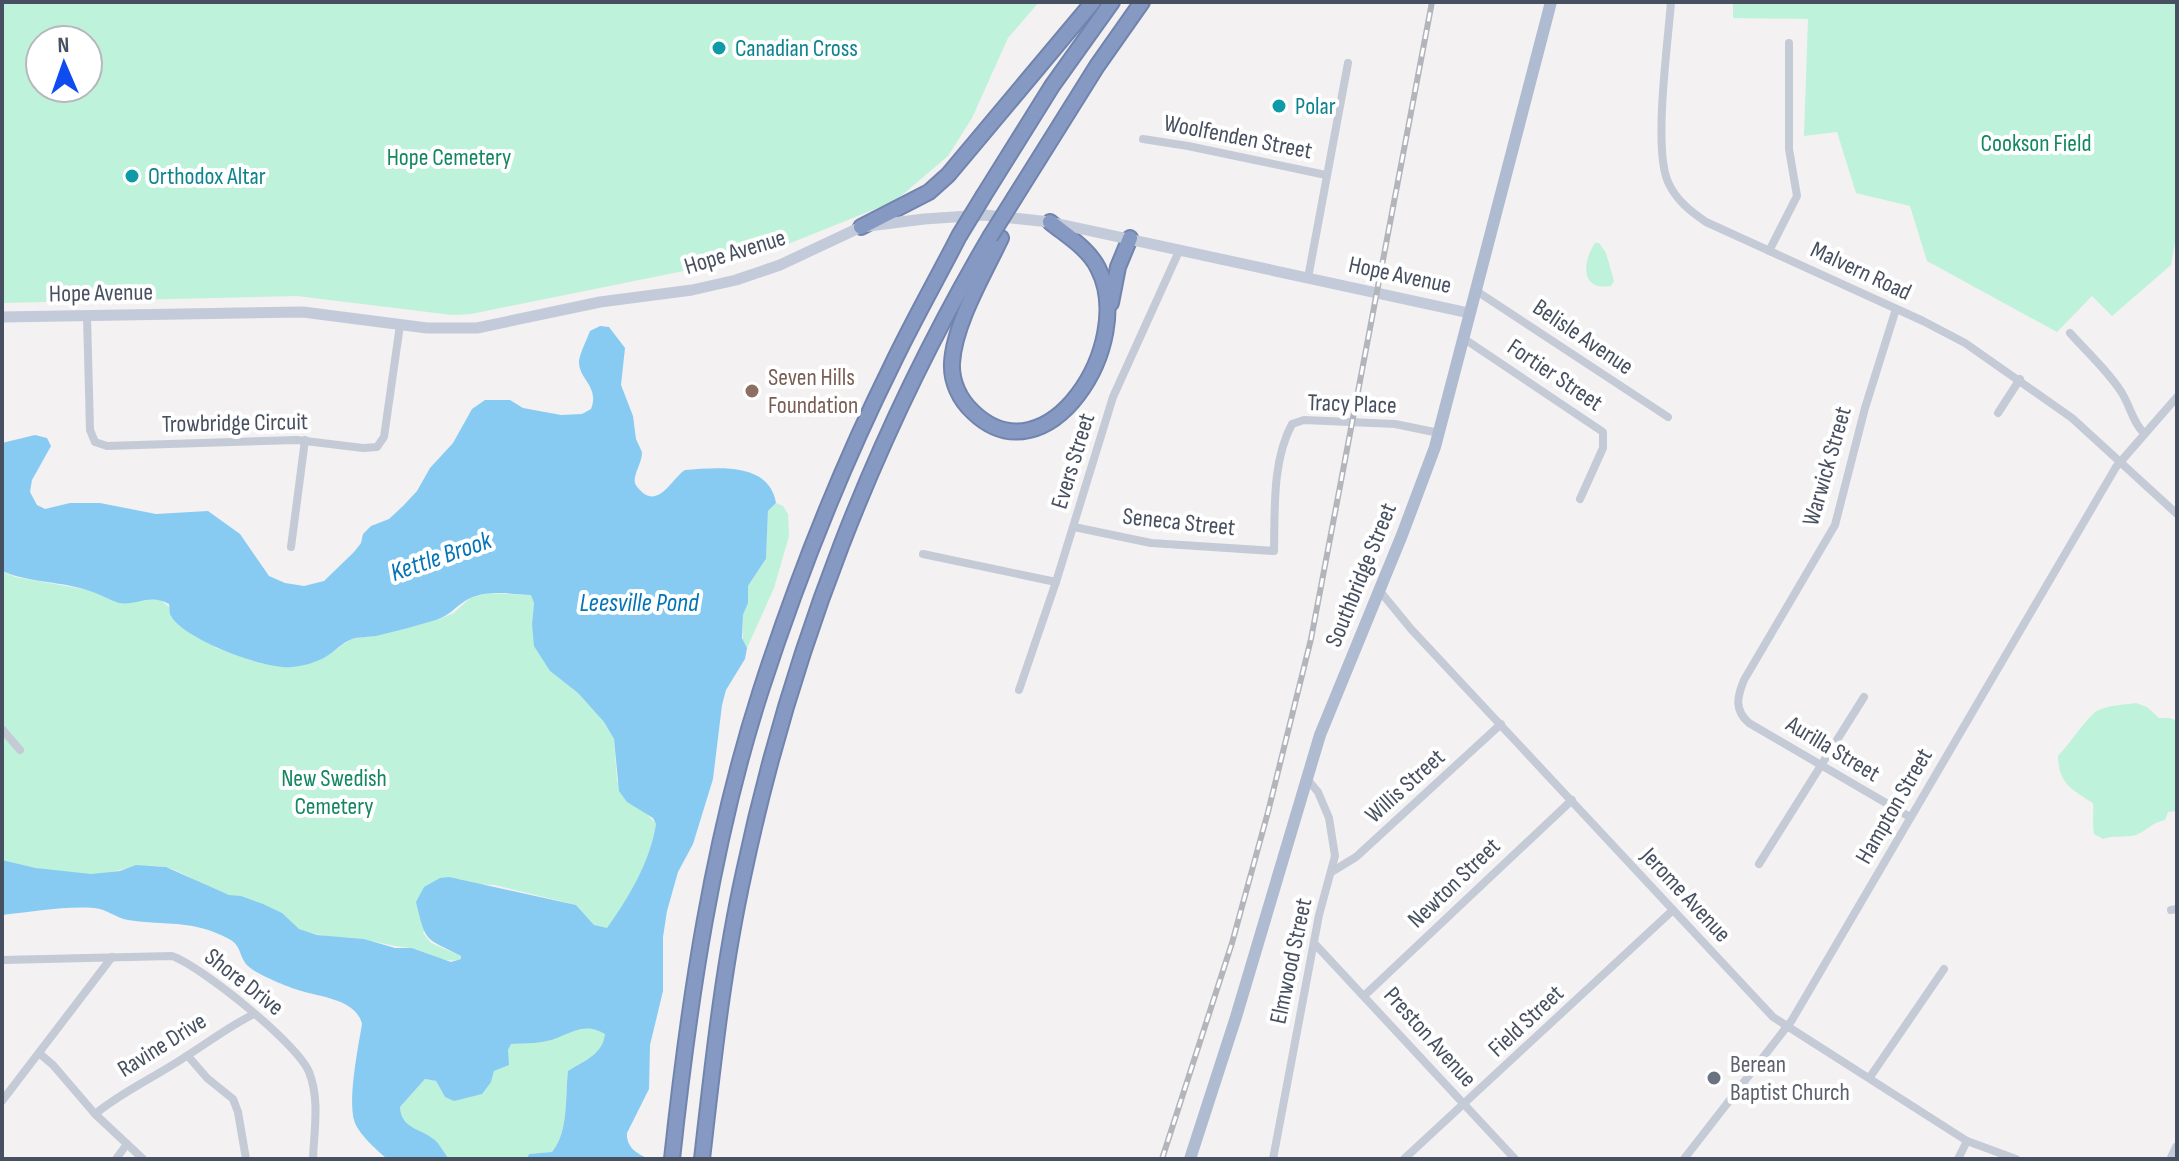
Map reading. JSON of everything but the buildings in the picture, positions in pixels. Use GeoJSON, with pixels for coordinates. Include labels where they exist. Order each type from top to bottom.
{"type":"FeatureCollection","features":[{"type":"Feature","properties":{"kind":"highway"},"geometry":{"type":"LineString","coordinates":[[861,227],[929,192],[948,175],[1093,2]]}},
{"type":"Feature","properties":{"kind":"highway"},"geometry":{"type":"LineString","coordinates":[[672,1159],[693,991],[733,789],[758,699],[809,552],[891,366],[959,236],[1031,118],[1112,2]]}},
{"type":"Feature","properties":{"kind":"highway"},"geometry":{"type":"LineString","coordinates":[[702,1159],[722,990],[754,823],[783,716],[839,552],[880,454],[937,335],[1025,181],[1097,66],[1142,2]]}},
{"type":"Feature","properties":{"kind":"highway"},"geometry":{"type":"LineString","coordinates":[[1050,222],[1079,245],[1097,266],[1107,291],[1108,323]]}},
{"type":"Feature","properties":{"kind":"highway"},"geometry":{"type":"LineString","coordinates":[[995,238],[962,325],[952,364],[962,400],[980,418],[1005,430],[1029,429],[1056,417],[1077,398],[1094,372],[1106,338],[1118,267],[1130,238]]}},
{"type":"Feature","properties":{"kind":"main road","name":"Southbridge Street"},"geometry":{"type":"LineString","coordinates":[[1190,1159],[1330,709],[1420,490],[1439,433],[1551,2]]}},
{"type":"Feature","properties":{"kind":"main road","name":"Hope Avenue"},"geometry":{"type":"LineString","coordinates":[[2,317],[303,312],[427,328],[477,328],[600,302],[713,285],[780,265],[861,227],[984,215],[1050,222],[1130,238],[1469,313]]}},
{"type":"Feature","properties":{"kind":"main road"},"geometry":{"type":"LineString","coordinates":[[2172,1159],[2177,1148]]}},
{"type":"Feature","properties":{"kind":"street","name":"Malvern Road"},"geometry":{"type":"LineString","coordinates":[[1671,2],[1662,133],[1663,168],[1676,197],[1690,212],[1965,343],[2072,418],[2177,514]]}},
{"type":"Feature","properties":{"kind":"street"},"geometry":{"type":"LineString","coordinates":[[1769,251],[1797,196],[1789,149],[1789,43]]}},
{"type":"Feature","properties":{"kind":"street"},"geometry":{"type":"LineString","coordinates":[[1308,278],[1348,63]]}},
{"type":"Feature","properties":{"kind":"street","name":"Woolfenden Street"},"geometry":{"type":"LineString","coordinates":[[1143,139],[1326,175]]}},
{"type":"Feature","properties":{"kind":"street","name":"Evers Street"},"geometry":{"type":"LineString","coordinates":[[1019,690],[1117,387],[1180,249]]}},
{"type":"Feature","properties":{"kind":"street","name":"Belisle Avenue"},"geometry":{"type":"LineString","coordinates":[[1475,290],[1668,417]]}},
{"type":"Feature","properties":{"kind":"street","name":"Warwick Street"},"geometry":{"type":"LineString","coordinates":[[1739,711],[1737,698],[1744,680],[1835,525],[1869,395],[1896,309]]}},
{"type":"Feature","properties":{"kind":"street","name":"Trowbridge Circuit"},"geometry":{"type":"LineString","coordinates":[[87,316],[90,430],[95,442],[100,445],[305,440],[363,448],[380,445],[384,437],[400,325]]}},
{"type":"Feature","properties":{"kind":"street"},"geometry":{"type":"LineString","coordinates":[[2070,333],[2119,389],[2135,425],[2144,433]]}},
{"type":"Feature","properties":{"kind":"street","name":"Fortier Street"},"geometry":{"type":"LineString","coordinates":[[1463,338],[1603,432],[1603,448],[1580,499]]}},
{"type":"Feature","properties":{"kind":"street"},"geometry":{"type":"LineString","coordinates":[[1998,413],[2020,379]]}},
{"type":"Feature","properties":{"kind":"street","name":"Hampton Street"},"geometry":{"type":"LineString","coordinates":[[1684,1159],[1788,1026],[2121,460],[2177,397]]}},
{"type":"Feature","properties":{"kind":"street","name":"Tracy Place"},"geometry":{"type":"LineString","coordinates":[[1274,545],[1277,481],[1286,433],[1297,420],[1395,424],[1439,433]]}},
{"type":"Feature","properties":{"kind":"street"},"geometry":{"type":"LineString","coordinates":[[291,547],[305,440]]}},
{"type":"Feature","properties":{"kind":"street","name":"Seneca Street"},"geometry":{"type":"LineString","coordinates":[[1074,527],[1151,543],[1274,551],[1274,545]]}},
{"type":"Feature","properties":{"kind":"street"},"geometry":{"type":"LineString","coordinates":[[923,554],[1056,582]]}},
{"type":"Feature","properties":{"kind":"street","name":"Jerome Avenue"},"geometry":{"type":"LineString","coordinates":[[1379,590],[1411,629],[1767,1011],[1967,1141],[2016,1159]]}},
{"type":"Feature","properties":{"kind":"street"},"geometry":{"type":"LineString","coordinates":[[1759,864],[1864,697]]}},
{"type":"Feature","properties":{"kind":"street","name":"Aurilla Street"},"geometry":{"type":"LineString","coordinates":[[1739,711],[1749,723],[1910,817]]}},
{"type":"Feature","properties":{"kind":"street","name":"Willis Street"},"geometry":{"type":"LineString","coordinates":[[1333,871],[1356,857],[1501,724]]}},
{"type":"Feature","properties":{"kind":"street"},"geometry":{"type":"LineString","coordinates":[[2,729],[20,750]]}},
{"type":"Feature","properties":{"kind":"street","name":"Elmwood Street"},"geometry":{"type":"LineString","coordinates":[[1273,1159],[1314,943],[1333,871],[1335,840],[1329,818],[1318,792],[1307,779]]}},
{"type":"Feature","properties":{"kind":"street","name":"Newton Street"},"geometry":{"type":"LineString","coordinates":[[1365,995],[1572,800]]}},
{"type":"Feature","properties":{"kind":"street","name":"Field Street"},"geometry":{"type":"LineString","coordinates":[[1404,1159],[1673,910]]}},
{"type":"Feature","properties":{"kind":"street","name":"Preston Avenue"},"geometry":{"type":"LineString","coordinates":[[1314,943],[1515,1159]]}},
{"type":"Feature","properties":{"kind":"street","name":"Shore Drive"},"geometry":{"type":"LineString","coordinates":[[2,960],[172,956],[195,967],[290,1044],[309,1072],[315,1101],[313,1159]]}},
{"type":"Feature","properties":{"kind":"street"},"geometry":{"type":"LineString","coordinates":[[2,1101],[112,957]]}},
{"type":"Feature","properties":{"kind":"street"},"geometry":{"type":"LineString","coordinates":[[1870,1077],[1944,969]]}},
{"type":"Feature","properties":{"kind":"street","name":"Ravine Drive"},"geometry":{"type":"LineString","coordinates":[[95,1114],[130,1089],[188,1056],[216,1034],[254,1014]]}},
{"type":"Feature","properties":{"kind":"street"},"geometry":{"type":"LineString","coordinates":[[39,1053],[95,1114],[143,1159]]}},
{"type":"Feature","properties":{"kind":"street"},"geometry":{"type":"LineString","coordinates":[[188,1056],[207,1078],[233,1099],[246,1159]]}},
{"type":"Feature","properties":{"kind":"street"},"geometry":{"type":"LineString","coordinates":[[1958,1159],[1967,1141]]}},
{"type":"Feature","properties":{"kind":"street"},"geometry":{"type":"LineString","coordinates":[[116,1159],[127,1144]]}},
{"type":"Feature","properties":{"kind":"green space","name":"Hope Cemetery"},"geometry":{"type":"Polygon","coordinates":[[[2,2],[1039,2],[1008,38],[972,118],[948,156],[895,201],[758,256],[471,314],[452,315],[297,296],[2,303],[2,2]]]}},
{"type":"Feature","properties":{"kind":"green space","name":"Cookson Field"},"geometry":{"type":"Polygon","coordinates":[[[1733,2],[2177,2],[2177,231],[2171,265],[2112,316],[2092,296],[2057,332],[1927,261],[1910,206],[1856,193],[1837,132],[1804,136],[1808,19],[1733,18],[1733,2]]]}},
{"type":"Feature","properties":{"kind":"green space"},"geometry":{"type":"Polygon","coordinates":[[[1595,243],[1599,243],[1606,253],[1614,281],[1611,286],[1593,284],[1586,273],[1595,243]]]}},
{"type":"Feature","properties":{"kind":"green space"},"geometry":{"type":"Polygon","coordinates":[[[776,503],[783,506],[788,514],[789,536],[774,588],[747,648],[743,642],[743,615],[748,603],[748,586],[766,560],[768,511],[776,503]]]}},
{"type":"Feature","properties":{"kind":"green space","name":"New Swedish Cemetery"},"geometry":{"type":"Polygon","coordinates":[[[2,571],[15,577],[89,590],[117,602],[161,600],[216,648],[251,661],[324,658],[351,639],[440,619],[454,613],[470,598],[488,593],[532,595],[532,624],[550,671],[578,693],[604,722],[614,739],[617,781],[656,824],[638,879],[607,929],[594,925],[576,905],[460,879],[423,933],[431,943],[461,956],[461,959],[454,960],[441,959],[416,949],[309,933],[259,903],[218,891],[165,867],[146,866],[81,874],[2,860],[2,571]]]}},
{"type":"Feature","properties":{"kind":"green space"},"geometry":{"type":"Polygon","coordinates":[[[2136,703],[2147,707],[2159,718],[2177,721],[2177,811],[2168,812],[2165,820],[2136,835],[2103,839],[2094,834],[2093,803],[2068,785],[2061,773],[2058,756],[2097,711],[2136,703]]]}},
{"type":"Feature","properties":{"kind":"green space"},"geometry":{"type":"Polygon","coordinates":[[[585,1028],[598,1029],[606,1034],[596,1052],[568,1071],[564,1124],[552,1152],[530,1154],[527,1159],[449,1159],[437,1142],[408,1124],[401,1115],[400,1107],[425,1079],[436,1081],[445,1097],[491,1082],[494,1070],[511,1044],[548,1040],[585,1028]]]}},
{"type":"Feature","properties":{"kind":"water","name":"Leesville Pond"},"geometry":{"type":"Polygon","coordinates":[[[600,326],[609,327],[625,348],[621,385],[642,452],[635,479],[639,489],[646,495],[658,495],[685,470],[726,468],[740,470],[763,480],[771,489],[776,503],[768,511],[766,559],[748,586],[742,638],[747,648],[745,659],[726,690],[722,705],[713,779],[693,844],[678,872],[667,911],[663,937],[663,991],[650,1045],[649,1089],[627,1133],[633,1149],[649,1159],[527,1159],[529,1154],[552,1152],[557,1144],[564,1124],[568,1071],[601,1047],[605,1034],[586,1029],[546,1041],[511,1044],[508,1050],[509,1065],[494,1071],[491,1082],[482,1094],[454,1101],[445,1097],[436,1081],[425,1079],[400,1107],[401,1115],[408,1124],[437,1142],[449,1159],[387,1159],[363,1136],[354,1120],[353,1086],[362,1024],[352,1009],[262,975],[246,964],[233,941],[203,928],[128,920],[94,908],[2,915],[2,860],[36,868],[91,874],[120,871],[136,865],[166,867],[229,895],[263,904],[282,913],[299,929],[317,935],[364,939],[395,948],[412,948],[451,962],[461,959],[461,956],[429,938],[416,902],[424,887],[440,878],[449,877],[576,905],[594,925],[607,928],[638,879],[656,824],[653,818],[627,802],[619,791],[614,739],[604,722],[578,693],[550,671],[534,646],[534,603],[531,595],[498,593],[472,597],[436,620],[352,639],[315,662],[280,667],[246,659],[208,643],[179,625],[170,615],[169,604],[162,601],[119,603],[94,592],[2,571],[2,443],[35,435],[47,438],[51,446],[32,480],[30,492],[37,505],[45,509],[70,503],[100,503],[156,514],[208,511],[240,534],[269,576],[304,586],[324,581],[354,552],[371,526],[389,519],[403,506],[417,491],[430,468],[453,443],[472,409],[485,400],[510,400],[523,408],[561,415],[582,414],[591,409],[593,394],[579,361],[590,331],[600,326]]]}},
{"type":"Feature","properties":{"kind":"railway"},"geometry":{"type":"LineString","coordinates":[[1162,1159],[1232,943],[1311,639],[1432,2]]}},
{"type":"Feature","properties":{"kind":"place","name":"Canadian Cross"},"geometry":{"type":"Point","coordinates":[719,48]}},
{"type":"Feature","properties":{"kind":"place","name":"Polar"},"geometry":{"type":"Point","coordinates":[1279,106]}},
{"type":"Feature","properties":{"kind":"place","name":"Orthodox Altar"},"geometry":{"type":"Point","coordinates":[132,176]}},
{"type":"Feature","properties":{"kind":"place","name":"Seven Hills Foundation"},"geometry":{"type":"Point","coordinates":[752,391]}},
{"type":"Feature","properties":{"kind":"place","name":"Berean Baptist Church"},"geometry":{"type":"Point","coordinates":[1714,1078]}},
{"type":"Feature","properties":{"kind":"water label","name":"Kettle Brook"},"geometry":{"type":"Point","coordinates":[441,557]}}]}
